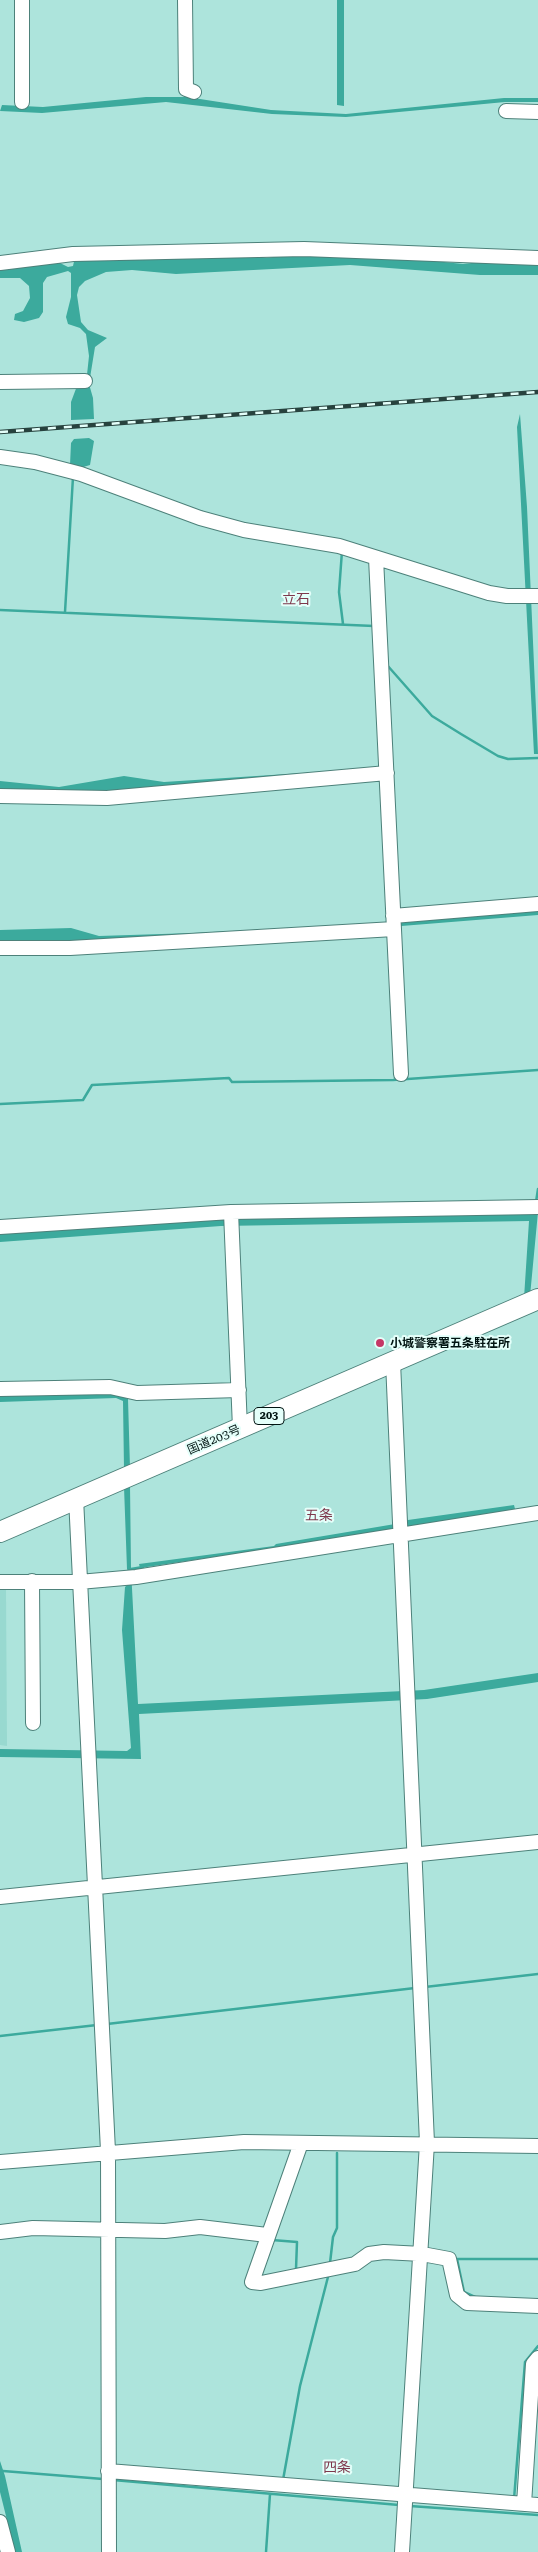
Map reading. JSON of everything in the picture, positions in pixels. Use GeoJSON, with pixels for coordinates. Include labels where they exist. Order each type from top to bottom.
{"type":"FeatureCollection","features":[{"type":"Feature","properties":{"kind":"highway","name":"国道203号"},"geometry":{"type":"LineString","coordinates":[[0,1532],[538,1299]]}},
{"type":"Feature","properties":{"kind":"street"},"geometry":{"type":"LineString","coordinates":[[22,0],[22,102]]}},
{"type":"Feature","properties":{"kind":"street"},"geometry":{"type":"LineString","coordinates":[[185,0],[186,89],[194,92]]}},
{"type":"Feature","properties":{"kind":"street"},"geometry":{"type":"LineString","coordinates":[[506,111],[538,112]]}},
{"type":"Feature","properties":{"kind":"street"},"geometry":{"type":"LineString","coordinates":[[0,263],[73,254],[304,249],[538,258]]}},
{"type":"Feature","properties":{"kind":"street"},"geometry":{"type":"LineString","coordinates":[[0,382],[85,381]]}},
{"type":"Feature","properties":{"kind":"street"},"geometry":{"type":"LineString","coordinates":[[0,457],[35,462],[82,474],[218,523],[244,530],[339,546],[489,593],[532,596]]}},
{"type":"Feature","properties":{"kind":"street"},"geometry":{"type":"LineString","coordinates":[[376,558],[401,1074]]}},
{"type":"Feature","properties":{"kind":"street"},"geometry":{"type":"LineString","coordinates":[[0,796],[107,798],[387,773]]}},
{"type":"Feature","properties":{"kind":"street"},"geometry":{"type":"LineString","coordinates":[[0,948],[70,948],[394,922],[538,904]]}},
{"type":"Feature","properties":{"kind":"street"},"geometry":{"type":"LineString","coordinates":[[0,1227],[231,1212],[538,1207]]}},
{"type":"Feature","properties":{"kind":"street"},"geometry":{"type":"LineString","coordinates":[[231,1212],[230,1232],[240,1428]]}},
{"type":"Feature","properties":{"kind":"street"},"geometry":{"type":"LineString","coordinates":[[393,1362],[427,2143],[422,2254],[402,2552]]}},
{"type":"Feature","properties":{"kind":"street"},"geometry":{"type":"LineString","coordinates":[[0,1388],[110,1387],[137,1393],[239,1390]]}},
{"type":"Feature","properties":{"kind":"street"},"geometry":{"type":"LineString","coordinates":[[76,1498],[108,2152],[109,2552]]}},
{"type":"Feature","properties":{"kind":"street"},"geometry":{"type":"LineString","coordinates":[[0,1582],[79,1582],[131,1578],[538,1513]]}},
{"type":"Feature","properties":{"kind":"street"},"geometry":{"type":"LineString","coordinates":[[32,1581],[33,1723]]}},
{"type":"Feature","properties":{"kind":"street"},"geometry":{"type":"LineString","coordinates":[[0,1897],[538,1842]]}},
{"type":"Feature","properties":{"kind":"street"},"geometry":{"type":"LineString","coordinates":[[0,2162],[244,2142],[538,2146]]}},
{"type":"Feature","properties":{"kind":"street"},"geometry":{"type":"LineString","coordinates":[[301,2142],[252,2282],[261,2283],[355,2264],[369,2254],[384,2252],[422,2254],[449,2260],[457,2295],[467,2303],[538,2306]]}},
{"type":"Feature","properties":{"kind":"street"},"geometry":{"type":"LineString","coordinates":[[0,2232],[33,2228],[108,2228],[165,2231],[200,2227],[266,2238]]}},
{"type":"Feature","properties":{"kind":"street"},"geometry":{"type":"LineString","coordinates":[[108,2471],[531,2504],[533,2364],[538,2358]]}},
{"type":"Feature","properties":{"kind":"street"},"geometry":{"type":"LineString","coordinates":[[0,2522],[8,2552]]}},
{"type":"Feature","properties":{"kind":"shaded area"},"geometry":{"type":"Polygon","coordinates":[[[337,0],[344,0],[344,106],[337,105],[337,0]]]}},
{"type":"Feature","properties":{"kind":"shaded area"},"geometry":{"type":"Polygon","coordinates":[[[146,97],[187,97],[271,110],[346,114],[504,98],[538,98],[538,102],[505,102],[346,117],[272,114],[166,102],[42,113],[0,111],[2,105],[43,107],[146,97]]]}},
{"type":"Feature","properties":{"kind":"shaded area"},"geometry":{"type":"Polygon","coordinates":[[[302,253],[386,256],[463,264],[489,261],[538,262],[538,275],[480,275],[350,265],[176,274],[132,270],[106,272],[85,281],[79,287],[77,295],[81,322],[88,330],[107,338],[95,347],[89,384],[93,398],[94,419],[71,420],[71,402],[77,386],[86,384],[89,356],[86,334],[80,328],[68,324],[66,317],[71,297],[71,273],[68,271],[47,277],[43,283],[43,312],[39,318],[24,322],[14,320],[15,314],[23,311],[30,298],[29,286],[20,278],[0,278],[0,270],[60,263],[68,267],[73,266],[75,257],[258,256],[266,258],[302,253]]]}},
{"type":"Feature","properties":{"kind":"shaded area"},"geometry":{"type":"Polygon","coordinates":[[[520,414],[527,507],[538,754],[534,754],[517,427],[520,414]]]}},
{"type":"Feature","properties":{"kind":"shaded area"},"geometry":{"type":"Polygon","coordinates":[[[89,438],[94,441],[90,465],[80,468],[70,465],[71,443],[74,439],[89,438]]]}},
{"type":"Feature","properties":{"kind":"shaded area"},"geometry":{"type":"Polygon","coordinates":[[[364,769],[104,793],[0,789],[0,781],[59,787],[124,776],[164,782],[364,769]]]}},
{"type":"Feature","properties":{"kind":"shaded area"},"geometry":{"type":"Polygon","coordinates":[[[538,911],[538,915],[389,927],[0,944],[0,930],[71,928],[99,936],[193,933],[389,923],[538,911]]]}},
{"type":"Feature","properties":{"kind":"shaded area"},"geometry":{"type":"Polygon","coordinates":[[[538,1212],[530,1296],[524,1298],[529,1221],[221,1226],[0,1242],[0,1233],[224,1218],[538,1212]]]}},
{"type":"Feature","properties":{"kind":"shaded area"},"geometry":{"type":"Polygon","coordinates":[[[0,1395],[118,1395],[128,1399],[130,1468],[124,1469],[123,1401],[116,1398],[0,1402],[0,1395]]]}},
{"type":"Feature","properties":{"kind":"shaded area"},"geometry":{"type":"Polygon","coordinates":[[[130,1485],[131,1569],[138,1704],[424,1690],[538,1673],[538,1682],[427,1699],[139,1714],[141,1759],[0,1757],[0,1749],[127,1751],[131,1748],[122,1630],[125,1587],[128,1584],[129,1573],[127,1569],[124,1487],[130,1485]]]}},
{"type":"Feature","properties":{"kind":"shaded area"},"geometry":{"type":"Polygon","coordinates":[[[514,1505],[515,1509],[395,1530],[140,1568],[139,1564],[274,1546],[276,1544],[401,1523],[408,1520],[514,1505]]]}},
{"type":"Feature","properties":{"kind":"shaded area"},"geometry":{"type":"Polygon","coordinates":[[[0,1586],[6,1586],[7,1746],[0,1745],[0,1586]]]}},
{"type":"Feature","properties":{"kind":"shaded area"},"geometry":{"type":"Polygon","coordinates":[[[0,2461],[22,2552],[15,2552],[0,2492],[0,2461]]]}},
{"type":"Feature","properties":{"kind":"waterway"},"geometry":{"type":"LineString","coordinates":[[65,612],[73,477]]}},
{"type":"Feature","properties":{"kind":"waterway"},"geometry":{"type":"LineString","coordinates":[[342,551],[339,592],[343,624]]}},
{"type":"Feature","properties":{"kind":"waterway"},"geometry":{"type":"LineString","coordinates":[[0,610],[374,626]]}},
{"type":"Feature","properties":{"kind":"waterway"},"geometry":{"type":"LineString","coordinates":[[387,665],[432,716],[461,734],[498,756],[508,759],[538,758]]}},
{"type":"Feature","properties":{"kind":"waterway"},"geometry":{"type":"LineString","coordinates":[[0,1104],[83,1100],[92,1085],[229,1078],[232,1082],[393,1080],[538,1070]]}},
{"type":"Feature","properties":{"kind":"waterway"},"geometry":{"type":"LineString","coordinates":[[536,1202],[538,1189]]}},
{"type":"Feature","properties":{"kind":"waterway"},"geometry":{"type":"LineString","coordinates":[[131,1569],[143,1567]]}},
{"type":"Feature","properties":{"kind":"waterway"},"geometry":{"type":"LineString","coordinates":[[425,1987],[538,1974]]}},
{"type":"Feature","properties":{"kind":"waterway"},"geometry":{"type":"LineString","coordinates":[[107,2024],[415,1988]]}},
{"type":"Feature","properties":{"kind":"waterway"},"geometry":{"type":"LineString","coordinates":[[0,2036],[97,2025]]}},
{"type":"Feature","properties":{"kind":"waterway"},"geometry":{"type":"LineString","coordinates":[[330,2263],[333,2237],[337,2228],[337,2153]]}},
{"type":"Feature","properties":{"kind":"waterway"},"geometry":{"type":"LineString","coordinates":[[272,2240],[297,2242],[296,2269],[299,2269]]}},
{"type":"Feature","properties":{"kind":"waterway"},"geometry":{"type":"LineString","coordinates":[[475,2297],[464,2292],[457,2259],[538,2259]]}},
{"type":"Feature","properties":{"kind":"waterway"},"geometry":{"type":"LineString","coordinates":[[283,2480],[300,2386],[329,2273]]}},
{"type":"Feature","properties":{"kind":"waterway"},"geometry":{"type":"LineString","coordinates":[[514,2499],[525,2362],[538,2346]]}},
{"type":"Feature","properties":{"kind":"waterway"},"geometry":{"type":"LineString","coordinates":[[3,2471],[103,2479]]}},
{"type":"Feature","properties":{"kind":"waterway"},"geometry":{"type":"LineString","coordinates":[[113,2480],[399,2505]]}},
{"type":"Feature","properties":{"kind":"waterway"},"geometry":{"type":"LineString","coordinates":[[266,2552],[270,2494]]}},
{"type":"Feature","properties":{"kind":"waterway"},"geometry":{"type":"LineString","coordinates":[[410,2506],[538,2515]]}},
{"type":"Feature","properties":{"kind":"railway"},"geometry":{"type":"LineString","coordinates":[[0,432],[538,392]]}},
{"type":"Feature","properties":{"kind":"place","name":"小城警察署五条駐在所"},"geometry":{"type":"Point","coordinates":[380,1343]}},
{"type":"Feature","properties":{"kind":"district","name":"立石"},"geometry":{"type":"Point","coordinates":[296,600]}},
{"type":"Feature","properties":{"kind":"district","name":"五条"},"geometry":{"type":"Point","coordinates":[319,1516]}},
{"type":"Feature","properties":{"kind":"district","name":"四条"},"geometry":{"type":"Point","coordinates":[337,2468]}}]}
